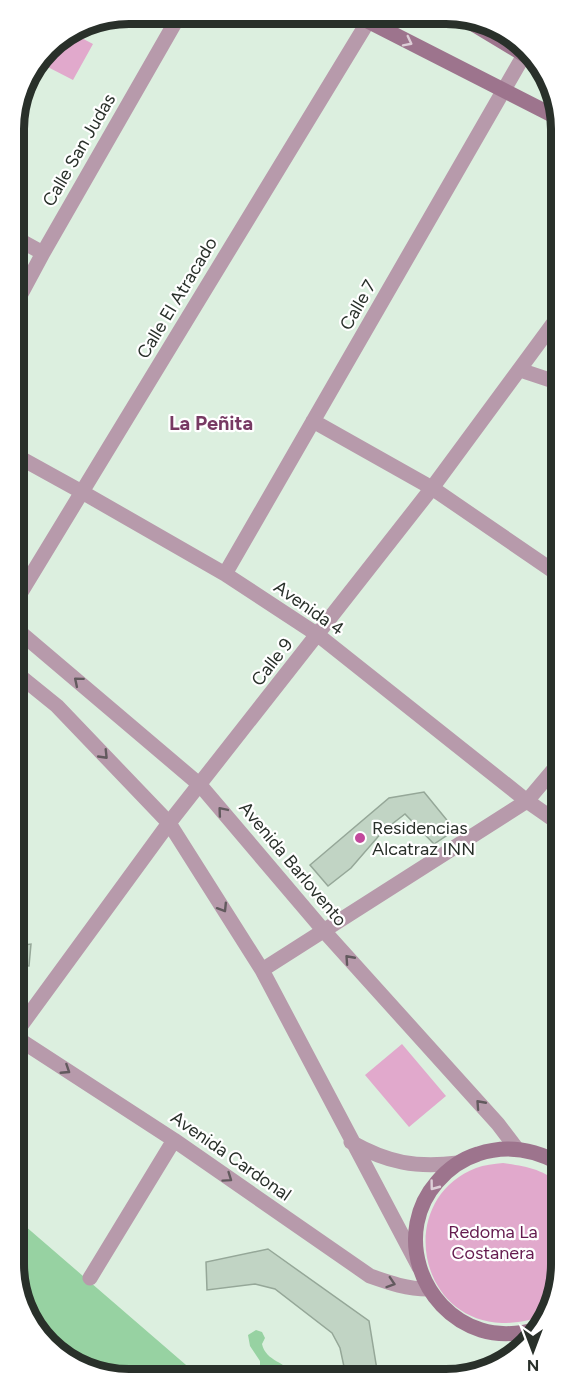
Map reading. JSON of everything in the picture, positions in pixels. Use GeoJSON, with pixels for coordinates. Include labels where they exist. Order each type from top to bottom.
{"type":"FeatureCollection","features":[{"type":"Feature","properties":{"kind":"main road"},"geometry":{"type":"LineString","coordinates":[[378,24],[550,114]]}},
{"type":"Feature","properties":{"kind":"main road"},"geometry":{"type":"LineString","coordinates":[[490,34],[510,46]]}},
{"type":"Feature","properties":{"kind":"main road"},"geometry":{"type":"LineString","coordinates":[[503,1334],[481,1330],[465,1323],[438,1303],[428,1289],[418,1268],[415,1251],[415,1233],[421,1209],[433,1186],[444,1173],[458,1163],[486,1151],[517,1149],[540,1154],[551,1159]]}},
{"type":"Feature","properties":{"kind":"street","name":"Calle San Judas"},"geometry":{"type":"LineString","coordinates":[[24,288],[174,24]]}},
{"type":"Feature","properties":{"kind":"street","name":"Calle El Atracado"},"geometry":{"type":"LineString","coordinates":[[24,587],[361,24]]}},
{"type":"Feature","properties":{"kind":"street","name":"Calle 7"},"geometry":{"type":"LineString","coordinates":[[225,574],[504,91],[527,62]]}},
{"type":"Feature","properties":{"kind":"street"},"geometry":{"type":"LineString","coordinates":[[24,243],[43,253]]}},
{"type":"Feature","properties":{"kind":"street","name":"Calle 9"},"geometry":{"type":"LineString","coordinates":[[24,1020],[169,823],[432,488],[551,327]]}},
{"type":"Feature","properties":{"kind":"street"},"geometry":{"type":"LineString","coordinates":[[520,370],[551,381]]}},
{"type":"Feature","properties":{"kind":"street"},"geometry":{"type":"LineString","coordinates":[[313,421],[432,488],[551,570]]}},
{"type":"Feature","properties":{"kind":"street","name":"Avenida 4"},"geometry":{"type":"LineString","coordinates":[[24,460],[225,574],[318,635],[551,818]]}},
{"type":"Feature","properties":{"kind":"street","name":"Avenida Barlovento"},"geometry":{"type":"LineString","coordinates":[[24,636],[200,785],[324,931],[498,1124],[517,1149]]}},
{"type":"Feature","properties":{"kind":"street"},"geometry":{"type":"LineString","coordinates":[[24,679],[57,706],[169,823],[262,970],[418,1268]]}},
{"type":"Feature","properties":{"kind":"street"},"geometry":{"type":"LineString","coordinates":[[262,970],[527,801],[551,773]]}},
{"type":"Feature","properties":{"kind":"street","name":"Avenida Cardonal"},"geometry":{"type":"LineString","coordinates":[[24,1043],[174,1140],[370,1276],[396,1286],[428,1289]]}},
{"type":"Feature","properties":{"kind":"street"},"geometry":{"type":"LineString","coordinates":[[90,1278],[174,1140]]}},
{"type":"Feature","properties":{"kind":"street"},"geometry":{"type":"LineString","coordinates":[[351,1142],[391,1161],[413,1165],[458,1163]]}},
{"type":"Feature","properties":{"kind":"green space"},"geometry":{"type":"Polygon","coordinates":[[[79,37],[93,44],[73,80],[46,66],[60,50],[79,37]]]}},
{"type":"Feature","properties":{"kind":"green space"},"geometry":{"type":"Polygon","coordinates":[[[402,1044],[446,1096],[409,1127],[365,1075],[402,1044]]]}},
{"type":"Feature","properties":{"kind":"green space","name":"Redoma La Costanera"},"geometry":{"type":"Polygon","coordinates":[[[503,1163],[527,1167],[551,1178],[551,1270],[545,1297],[536,1318],[525,1321],[503,1321],[502,1323],[473,1317],[450,1302],[435,1281],[427,1256],[426,1230],[434,1205],[451,1183],[476,1168],[503,1163]]]}},
{"type":"Feature","properties":{"kind":"shaded area"},"geometry":{"type":"Polygon","coordinates":[[[24,1225],[191,1369],[109,1367],[83,1358],[60,1343],[38,1316],[28,1291],[24,1264],[24,1225]]]}},
{"type":"Feature","properties":{"kind":"shaded area"},"geometry":{"type":"Polygon","coordinates":[[[256,1330],[262,1332],[265,1338],[262,1344],[264,1350],[288,1369],[260,1369],[260,1361],[250,1346],[248,1335],[256,1330]]]}},
{"type":"Feature","properties":{"kind":"building","name":"Residencias Alcatraz INN"},"geometry":{"type":"Polygon","coordinates":[[[424,792],[455,830],[434,844],[405,814],[383,831],[351,868],[328,886],[310,865],[389,798],[424,792]]]}},
{"type":"Feature","properties":{"kind":"building"},"geometry":{"type":"Polygon","coordinates":[[[31,944],[29,966],[24,966],[24,945],[31,944]]]}},
{"type":"Feature","properties":{"kind":"building"},"geometry":{"type":"Polygon","coordinates":[[[268,1249],[369,1321],[377,1369],[344,1369],[340,1348],[332,1333],[275,1289],[255,1284],[207,1290],[206,1262],[268,1249]]]}},
{"type":"Feature","properties":{"kind":"place","name":"Residencias Alcatraz INN"},"geometry":{"type":"Point","coordinates":[360,838]}},
{"type":"Feature","properties":{"kind":"district","name":"La Peñita"},"geometry":{"type":"Point","coordinates":[211,423]}}]}
